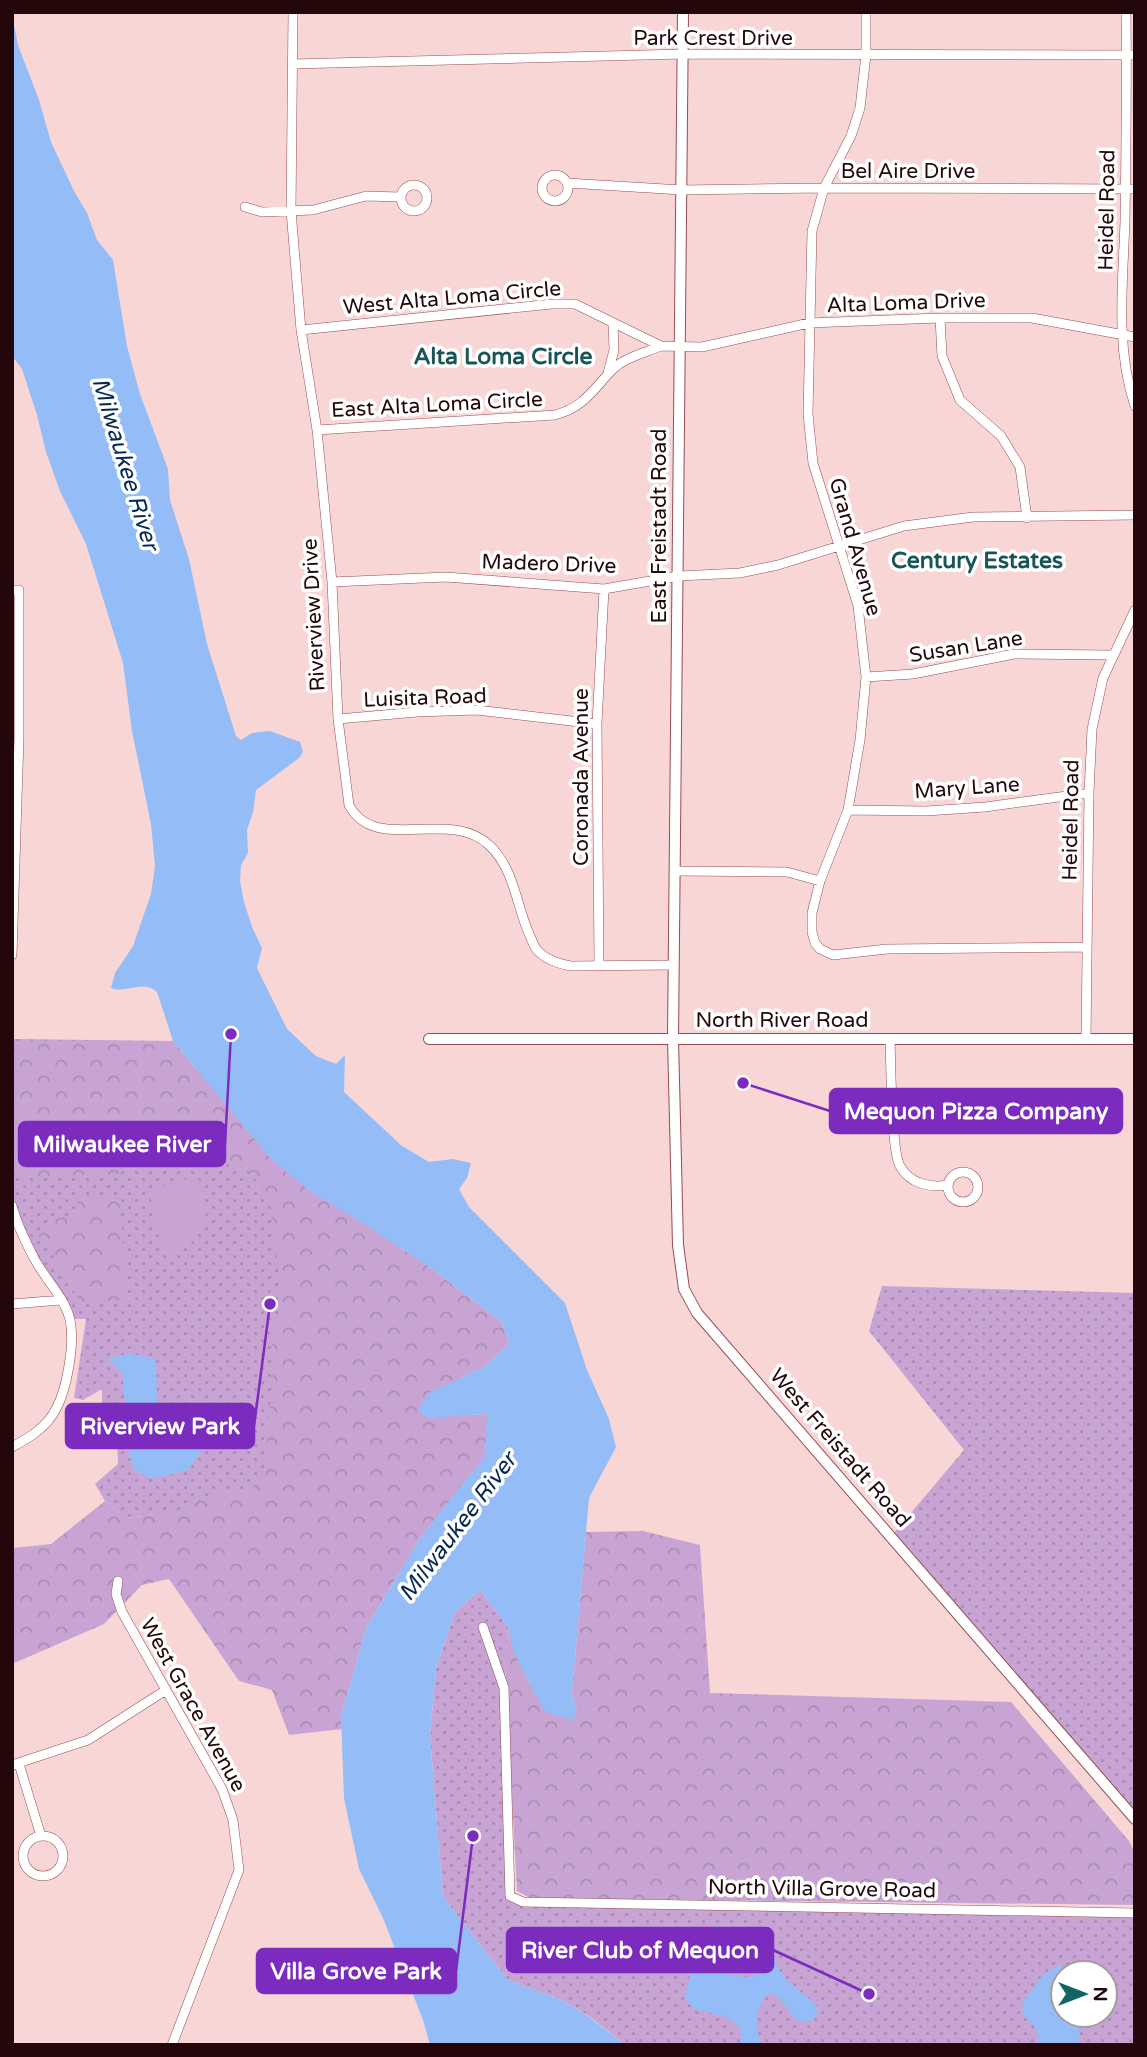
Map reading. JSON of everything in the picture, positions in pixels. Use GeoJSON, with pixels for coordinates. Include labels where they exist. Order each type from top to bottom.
{"type":"FeatureCollection","features":[{"type":"Feature","properties":{"kind":"street","name":"Riverview Drive"},"geometry":{"type":"LineString","coordinates":[[293,12],[291,211],[301,330],[317,430],[331,582],[338,719],[349,805],[355,816],[366,825],[381,829],[442,827],[467,831],[490,845],[505,864],[525,925],[537,950],[556,963],[571,966],[674,965]]}},
{"type":"Feature","properties":{"kind":"street","name":"East Freistadt Road"},"geometry":{"type":"LineString","coordinates":[[674,1039],[684,12]]}},
{"type":"Feature","properties":{"kind":"street","name":"Grand Avenue"},"geometry":{"type":"LineString","coordinates":[[866,12],[866,55],[857,118],[851,136],[824,188],[812,231],[808,414],[813,463],[858,606],[866,677],[860,740],[848,810],[820,881],[812,912],[812,932],[815,943],[832,955],[887,948],[1087,947]]}},
{"type":"Feature","properties":{"kind":"street","name":"Heidel Road"},"geometry":{"type":"LineString","coordinates":[[1126,12],[1131,55],[1130,189],[1121,334],[1127,383],[1135,406]]}},
{"type":"Feature","properties":{"kind":"street","name":"Park Crest Drive"},"geometry":{"type":"LineString","coordinates":[[292,64],[683,54],[1131,55]]}},
{"type":"Feature","properties":{"kind":"street","name":"Bel Aire Drive"},"geometry":{"type":"LineString","coordinates":[[567,183],[682,190],[1130,189]]}},
{"type":"Feature","properties":{"kind":"street"},"geometry":{"type":"LineString","coordinates":[[245,207],[262,212],[291,211],[332,206],[366,196],[400,197]]}},
{"type":"Feature","properties":{"kind":"street","name":"West Alta Loma Circle"},"geometry":{"type":"LineString","coordinates":[[301,330],[552,304],[575,304],[661,346],[680,347]]}},
{"type":"Feature","properties":{"kind":"street"},"geometry":{"type":"LineString","coordinates":[[940,318],[942,356],[960,400],[1001,436],[1020,467],[1027,517]]}},
{"type":"Feature","properties":{"kind":"street","name":"Alta Loma Drive"},"geometry":{"type":"LineString","coordinates":[[680,347],[702,347],[809,323],[940,318],[1032,318],[1135,337]]}},
{"type":"Feature","properties":{"kind":"street"},"geometry":{"type":"LineString","coordinates":[[607,376],[614,350],[613,323]]}},
{"type":"Feature","properties":{"kind":"street","name":"East Alta Loma Circle"},"geometry":{"type":"LineString","coordinates":[[317,430],[555,415],[569,411],[584,401],[620,363],[661,346]]}},
{"type":"Feature","properties":{"kind":"street","name":"Madero Drive"},"geometry":{"type":"LineString","coordinates":[[331,582],[446,577],[604,589],[679,576],[740,573],[778,565],[904,526],[973,517],[1135,515]]}},
{"type":"Feature","properties":{"kind":"street","name":"Coronada Avenue"},"geometry":{"type":"LineString","coordinates":[[599,965],[597,724],[604,589]]}},
{"type":"Feature","properties":{"kind":"street"},"geometry":{"type":"LineString","coordinates":[[12,955],[16,590]]}},
{"type":"Feature","properties":{"kind":"street","name":"Heidel Road"},"geometry":{"type":"LineString","coordinates":[[1086,1039],[1089,793],[1094,713],[1103,678],[1135,610]]}},
{"type":"Feature","properties":{"kind":"street","name":"Susan Lane"},"geometry":{"type":"LineString","coordinates":[[866,677],[913,674],[1014,654],[1113,655]]}},
{"type":"Feature","properties":{"kind":"street","name":"Luisita Road"},"geometry":{"type":"LineString","coordinates":[[338,719],[477,710],[597,724]]}},
{"type":"Feature","properties":{"kind":"street","name":"Mary Lane"},"geometry":{"type":"LineString","coordinates":[[848,810],[926,811],[985,807],[1089,793]]}},
{"type":"Feature","properties":{"kind":"street"},"geometry":{"type":"LineString","coordinates":[[676,871],[787,872],[820,881]]}},
{"type":"Feature","properties":{"kind":"street","name":"North River Road"},"geometry":{"type":"LineString","coordinates":[[429,1039],[1135,1039]]}},
{"type":"Feature","properties":{"kind":"street","name":"West Freistadt Road"},"geometry":{"type":"LineString","coordinates":[[674,1039],[678,1245],[684,1289],[697,1313],[1135,1819]]}},
{"type":"Feature","properties":{"kind":"street"},"geometry":{"type":"LineString","coordinates":[[890,1040],[895,1145],[900,1166],[913,1181],[932,1188],[947,1185]]}},
{"type":"Feature","properties":{"kind":"street"},"geometry":{"type":"LineString","coordinates":[[12,1206],[35,1260],[70,1319],[72,1343],[56,1410],[33,1436],[12,1447]]}},
{"type":"Feature","properties":{"kind":"street"},"geometry":{"type":"LineString","coordinates":[[12,1304],[61,1300]]}},
{"type":"Feature","properties":{"kind":"street","name":"West Grace Avenue"},"geometry":{"type":"LineString","coordinates":[[118,1581],[116,1594],[120,1608],[222,1789],[233,1820],[239,1870],[172,2045]]}},
{"type":"Feature","properties":{"kind":"street","name":"North Villa Grove Road"},"geometry":{"type":"LineString","coordinates":[[483,1627],[504,1688],[510,1896],[523,1902],[1135,1913]]}},
{"type":"Feature","properties":{"kind":"street"},"geometry":{"type":"LineString","coordinates":[[41,1836],[15,1764],[88,1740],[166,1690]]}},
{"type":"Feature","properties":{"kind":"street"},"geometry":{"type":"LineString","coordinates":[[41,1836],[54,1839],[64,1856],[55,1873],[42,1876],[36,1875],[26,1866],[23,1853],[29,1841],[41,1836]]}},
{"type":"Feature","properties":{"kind":"green space"},"geometry":{"type":"Polygon","coordinates":[[[12,1039],[173,1041],[194,1068],[431,1268],[485,1456],[420,1538],[407,1560],[154,1514],[127,1518],[105,1501],[95,1484],[118,1464],[116,1415],[102,1403],[102,1389],[83,1400],[74,1398],[86,1319],[70,1319],[35,1260],[12,1206],[12,1039]]]}},
{"type":"Feature","properties":{"kind":"green space"},"geometry":{"type":"Polygon","coordinates":[[[173,1041],[271,1159],[311,1192],[431,1268],[502,1322],[509,1344],[484,1367],[430,1392],[426,1418],[488,1414],[485,1456],[420,1538],[366,1628],[341,1716],[342,1729],[289,1735],[272,1690],[239,1681],[169,1579],[142,1585],[104,1624],[12,1664],[12,1548],[51,1544],[105,1501],[127,1518],[183,1510],[214,1492],[247,1493],[264,1474],[274,1356],[268,1321],[283,1314],[270,1197],[247,1168],[227,1162],[118,1167],[119,1174],[13,1177],[12,1044],[173,1041]]]}},
{"type":"Feature","properties":{"kind":"green space"},"geometry":{"type":"Polygon","coordinates":[[[197,1176],[205,1196],[206,1225],[189,1245],[163,1254],[149,1191],[197,1176]]]}},
{"type":"Feature","properties":{"kind":"green space"},"geometry":{"type":"Polygon","coordinates":[[[120,1196],[126,1300],[81,1302],[55,1266],[51,1239],[36,1236],[49,1220],[78,1215],[77,1198],[120,1196]]]}},
{"type":"Feature","properties":{"kind":"green space"},"geometry":{"type":"Polygon","coordinates":[[[882,1286],[1135,1293],[1135,1819],[894,1533],[964,1450],[869,1331],[882,1286]]]}},
{"type":"Feature","properties":{"kind":"green space"},"geometry":{"type":"Polygon","coordinates":[[[643,1531],[700,1545],[710,1693],[1011,1702],[1129,1841],[1135,1853],[1135,1905],[530,1898],[517,1891],[505,1669],[508,1627],[515,1652],[529,1682],[577,1712],[572,1693],[586,1532],[643,1531]]]}},
{"type":"Feature","properties":{"kind":"green space"},"geometry":{"type":"Polygon","coordinates":[[[480,1590],[508,1627],[504,1688],[510,1896],[523,1902],[1135,1913],[1135,2045],[625,2045],[589,2016],[562,2000],[508,1980],[443,1897],[430,1736],[436,1669],[455,1612],[480,1590]]]}},
{"type":"Feature","properties":{"kind":"water","name":"Milwaukee River"},"geometry":{"type":"Polygon","coordinates":[[[12,15],[18,45],[39,100],[51,142],[87,213],[97,240],[113,260],[127,346],[140,394],[168,469],[170,500],[189,559],[207,644],[236,736],[241,740],[252,733],[270,731],[300,742],[303,752],[299,758],[256,790],[247,830],[248,853],[241,865],[240,881],[252,927],[262,948],[257,968],[287,1029],[316,1056],[336,1064],[345,1055],[344,1092],[402,1146],[429,1162],[453,1159],[471,1163],[467,1178],[459,1189],[469,1207],[565,1303],[587,1370],[609,1419],[616,1447],[589,1498],[572,1693],[577,1712],[572,1720],[544,1711],[514,1652],[508,1627],[480,1590],[455,1612],[436,1669],[430,1736],[443,1897],[508,1980],[562,2000],[625,2045],[430,2045],[423,2020],[383,1918],[359,1869],[344,1798],[341,1716],[366,1628],[420,1538],[485,1456],[487,1414],[426,1418],[418,1409],[430,1392],[484,1367],[509,1344],[502,1322],[431,1268],[311,1192],[271,1159],[173,1041],[157,992],[146,987],[111,988],[115,973],[133,946],[151,894],[155,866],[151,824],[132,731],[123,663],[86,544],[60,491],[22,369],[12,356],[12,15]]]}},
{"type":"Feature","properties":{"kind":"water"},"geometry":{"type":"Polygon","coordinates":[[[129,1353],[156,1359],[158,1427],[181,1445],[205,1446],[188,1470],[152,1479],[134,1470],[127,1434],[122,1373],[107,1359],[129,1353]]]}},
{"type":"Feature","properties":{"kind":"water"},"geometry":{"type":"Polygon","coordinates":[[[719,1925],[731,1932],[744,1926],[763,1932],[783,1975],[816,2005],[818,2011],[814,2019],[800,2021],[772,1993],[766,1995],[757,2019],[761,2045],[739,2045],[741,2035],[733,2022],[692,2008],[685,1997],[703,1931],[719,1925]],[[742,1939],[737,1944],[720,1941],[712,1943],[707,1958],[712,1971],[755,1976],[759,1965],[758,1954],[742,1939]]]}},
{"type":"Feature","properties":{"kind":"water"},"geometry":{"type":"Polygon","coordinates":[[[1049,1972],[1049,2029],[1079,2029],[1080,2045],[1037,2045],[1037,2032],[1024,2016],[1022,2003],[1041,1977],[1049,1972]]]}},
{"type":"Feature","properties":{"kind":"place","name":"Milwaukee River"},"geometry":{"type":"Point","coordinates":[231,1034]}},
{"type":"Feature","properties":{"kind":"place","name":"Mequon Pizza Company"},"geometry":{"type":"Point","coordinates":[743,1083]}},
{"type":"Feature","properties":{"kind":"place","name":"Riverview Park"},"geometry":{"type":"Point","coordinates":[270,1304]}},
{"type":"Feature","properties":{"kind":"place","name":"Villa Grove Park"},"geometry":{"type":"Point","coordinates":[473,1836]}},
{"type":"Feature","properties":{"kind":"place","name":"River Club of Mequon"},"geometry":{"type":"Point","coordinates":[869,1994]}},
{"type":"Feature","properties":{"kind":"district","name":"Alta Loma Circle"},"geometry":{"type":"Point","coordinates":[503,357]}},
{"type":"Feature","properties":{"kind":"district","name":"Century Estates"},"geometry":{"type":"Point","coordinates":[977,561]}}]}
